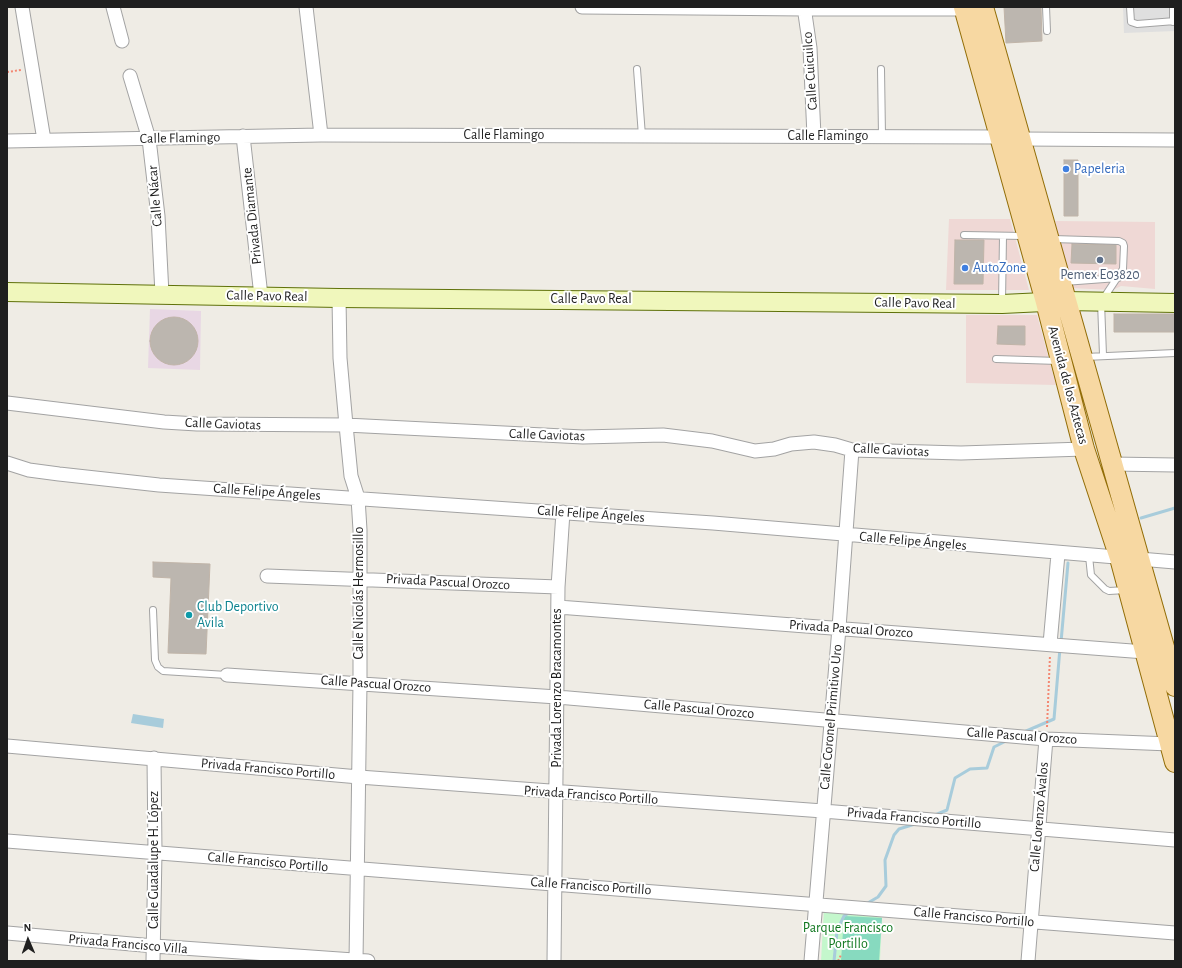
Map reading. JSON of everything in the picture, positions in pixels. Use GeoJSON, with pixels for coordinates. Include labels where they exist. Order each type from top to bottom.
{"type":"FeatureCollection","features":[{"type":"Feature","properties":{"kind":"main road","name":"Avenida de los Aztecas"},"geometry":{"type":"LineString","coordinates":[[970,8],[1001,137],[1027,236],[1081,357],[1140,560],[1170,656],[1175,686]]}},
{"type":"Feature","properties":{"kind":"main road","name":"Avenida de los Aztecas"},"geometry":{"type":"LineString","coordinates":[[970,8],[1020,139],[1049,239],[1060,282],[1056,302],[1062,361],[1084,449],[1120,558],[1172,753]]}},
{"type":"Feature","properties":{"kind":"street"},"geometry":{"type":"LineString","coordinates":[[22,7],[44,140]]}},
{"type":"Feature","properties":{"kind":"street"},"geometry":{"type":"LineString","coordinates":[[113,7],[122,41]]}},
{"type":"Feature","properties":{"kind":"street"},"geometry":{"type":"LineString","coordinates":[[306,7],[321,135]]}},
{"type":"Feature","properties":{"kind":"street"},"geometry":{"type":"LineString","coordinates":[[582,7],[970,8]]}},
{"type":"Feature","properties":{"kind":"street","name":"Calle Cuicuilco"},"geometry":{"type":"LineString","coordinates":[[804,8],[810,48],[814,136]]}},
{"type":"Feature","properties":{"kind":"street","name":"Calle Nácar"},"geometry":{"type":"LineString","coordinates":[[130,76],[149,139],[158,216],[162,294]]}},
{"type":"Feature","properties":{"kind":"street","name":"Calle Flamingo"},"geometry":{"type":"LineString","coordinates":[[7,141],[321,135],[1001,137]]}},
{"type":"Feature","properties":{"kind":"street","name":"Privada Diamante"},"geometry":{"type":"LineString","coordinates":[[243,136],[261,296]]}},
{"type":"Feature","properties":{"kind":"street"},"geometry":{"type":"LineString","coordinates":[[1020,139],[1175,140]]}},
{"type":"Feature","properties":{"kind":"street","name":"Calle Pavo Real"},"geometry":{"type":"LineString","coordinates":[[7,292],[339,298],[1002,304],[1056,302],[1175,303]]}},
{"type":"Feature","properties":{"kind":"street","name":"Calle Nicolás Hermosillo"},"geometry":{"type":"LineString","coordinates":[[339,298],[340,358],[346,425],[351,476],[358,498],[360,683],[356,870],[360,961]]}},
{"type":"Feature","properties":{"kind":"street","name":"Calle Gaviotas"},"geometry":{"type":"LineString","coordinates":[[7,403],[171,423],[266,426],[346,425],[583,437],[663,435],[712,441],[755,451],[774,449],[791,444],[814,442],[835,445],[852,450],[961,453],[1084,449]]}},
{"type":"Feature","properties":{"kind":"street","name":"Calle Coronel Primitivo Uro"},"geometry":{"type":"LineString","coordinates":[[810,961],[839,628],[852,450]]}},
{"type":"Feature","properties":{"kind":"street","name":"Calle Felipe Ángeles"},"geometry":{"type":"LineString","coordinates":[[7,463],[29,470],[126,482],[563,512],[1058,554],[1175,562]]}},
{"type":"Feature","properties":{"kind":"street"},"geometry":{"type":"LineString","coordinates":[[1112,464],[1175,465]]}},
{"type":"Feature","properties":{"kind":"street","name":"Privada Lorenzo Bracamontes"},"geometry":{"type":"LineString","coordinates":[[554,961],[558,587],[563,512]]}},
{"type":"Feature","properties":{"kind":"street"},"geometry":{"type":"LineString","coordinates":[[1050,644],[1058,554]]}},
{"type":"Feature","properties":{"kind":"street","name":"Privada Pascual Orozco"},"geometry":{"type":"LineString","coordinates":[[266,576],[360,578],[558,587]]}},
{"type":"Feature","properties":{"kind":"street","name":"Privada Pascual Orozco"},"geometry":{"type":"LineString","coordinates":[[558,607],[1144,652]]}},
{"type":"Feature","properties":{"kind":"street","name":"Calle Pascual Orozco"},"geometry":{"type":"LineString","coordinates":[[228,675],[557,697],[1046,739],[1172,753]]}},
{"type":"Feature","properties":{"kind":"street","name":"Calle Lorenzo Ávalos"},"geometry":{"type":"LineString","coordinates":[[1028,961],[1046,739]]}},
{"type":"Feature","properties":{"kind":"street","name":"Privada Francisco Portillo"},"geometry":{"type":"LineString","coordinates":[[7,746],[358,777],[823,811],[1175,840]]}},
{"type":"Feature","properties":{"kind":"street","name":"Calle Guadalupe H. López"},"geometry":{"type":"LineString","coordinates":[[153,961],[155,852],[154,758]]}},
{"type":"Feature","properties":{"kind":"street","name":"Calle Francisco Portillo"},"geometry":{"type":"LineString","coordinates":[[7,841],[155,852],[356,870],[555,883],[1175,932]]}},
{"type":"Feature","properties":{"kind":"street","name":"Privada Francisco Villa"},"geometry":{"type":"LineString","coordinates":[[7,933],[154,946],[360,961]]}},
{"type":"Feature","properties":{"kind":"lane"},"geometry":{"type":"LineString","coordinates":[[1046,7],[1048,31]]}},
{"type":"Feature","properties":{"kind":"lane"},"geometry":{"type":"LineString","coordinates":[[1130,7],[1131,22],[1137,24],[1174,21],[1173,7]]}},
{"type":"Feature","properties":{"kind":"lane"},"geometry":{"type":"LineString","coordinates":[[637,69],[642,136]]}},
{"type":"Feature","properties":{"kind":"lane"},"geometry":{"type":"LineString","coordinates":[[881,69],[882,136]]}},
{"type":"Feature","properties":{"kind":"lane"},"geometry":{"type":"LineString","coordinates":[[964,235],[1027,236]]}},
{"type":"Feature","properties":{"kind":"lane"},"geometry":{"type":"LineString","coordinates":[[1002,304],[1003,236]]}},
{"type":"Feature","properties":{"kind":"lane"},"geometry":{"type":"LineString","coordinates":[[1049,239],[1123,243],[1124,263],[1118,278],[1101,302],[1103,355]]}},
{"type":"Feature","properties":{"kind":"lane"},"geometry":{"type":"LineString","coordinates":[[1060,282],[1118,278]]}},
{"type":"Feature","properties":{"kind":"lane"},"geometry":{"type":"LineString","coordinates":[[1081,357],[1103,355],[1175,354]]}},
{"type":"Feature","properties":{"kind":"lane"},"geometry":{"type":"LineString","coordinates":[[996,359],[1062,361]]}},
{"type":"Feature","properties":{"kind":"lane"},"geometry":{"type":"LineString","coordinates":[[1090,556],[1091,574],[1105,589],[1109,591],[1128,590]]}},
{"type":"Feature","properties":{"kind":"lane"},"geometry":{"type":"LineString","coordinates":[[153,610],[155,660],[158,667],[163,671],[228,675]]}},
{"type":"Feature","properties":{"kind":"path"},"geometry":{"type":"LineString","coordinates":[[1046,739],[1050,644]]}},
{"type":"Feature","properties":{"kind":"path"},"geometry":{"type":"LineString","coordinates":[[838,961],[841,955]]}},
{"type":"Feature","properties":{"kind":"shaded area"},"geometry":{"type":"Polygon","coordinates":[[[1123,7],[1175,7],[1175,31],[1124,33],[1123,7]]]}},
{"type":"Feature","properties":{"kind":"shaded area"},"geometry":{"type":"Polygon","coordinates":[[[949,219],[1010,219],[1029,290],[946,290],[949,219]]]}},
{"type":"Feature","properties":{"kind":"shaded area"},"geometry":{"type":"Polygon","coordinates":[[[1055,221],[1155,222],[1155,289],[1121,286],[1113,290],[1069,288],[1055,221]]]}},
{"type":"Feature","properties":{"kind":"shaded area"},"geometry":{"type":"Polygon","coordinates":[[[150,309],[201,311],[200,370],[148,368],[150,309]]]}},
{"type":"Feature","properties":{"kind":"shaded area"},"geometry":{"type":"Polygon","coordinates":[[[966,315],[1037,315],[1056,385],[966,383],[966,315]]]}},
{"type":"Feature","properties":{"kind":"green space","name":"Parque Francisco Portillo"},"geometry":{"type":"Polygon","coordinates":[[[824,909],[882,912],[880,961],[821,961],[824,909]]]}},
{"type":"Feature","properties":{"kind":"green space"},"geometry":{"type":"Polygon","coordinates":[[[844,916],[882,918],[879,961],[841,961],[844,916]]]}},
{"type":"Feature","properties":{"kind":"water"},"geometry":{"type":"Polygon","coordinates":[[[133,714],[164,719],[163,728],[131,723],[133,714]]]}},
{"type":"Feature","properties":{"kind":"building"},"geometry":{"type":"Polygon","coordinates":[[[1004,7],[1041,7],[1042,41],[1006,43],[1004,7]]]}},
{"type":"Feature","properties":{"kind":"building"},"geometry":{"type":"Polygon","coordinates":[[[1064,160],[1078,160],[1078,216],[1064,216],[1064,160]]]}},
{"type":"Feature","properties":{"kind":"building"},"geometry":{"type":"Polygon","coordinates":[[[955,240],[984,240],[983,284],[954,284],[955,240]]]}},
{"type":"Feature","properties":{"kind":"building"},"geometry":{"type":"Polygon","coordinates":[[[1072,244],[1116,245],[1116,264],[1071,263],[1072,244]]]}},
{"type":"Feature","properties":{"kind":"building"},"geometry":{"type":"Polygon","coordinates":[[[1114,314],[1175,314],[1175,332],[1114,332],[1114,314]]]}},
{"type":"Feature","properties":{"kind":"building"},"geometry":{"type":"Polygon","coordinates":[[[169,317],[179,317],[191,324],[198,336],[198,346],[191,358],[179,365],[169,365],[161,361],[154,354],[150,346],[150,336],[154,328],[161,321],[169,317]]]}},
{"type":"Feature","properties":{"kind":"building"},"geometry":{"type":"Polygon","coordinates":[[[998,326],[1025,326],[1025,345],[997,344],[998,326]]]}},
{"type":"Feature","properties":{"kind":"building","name":"Club Deportivo Avila"},"geometry":{"type":"Polygon","coordinates":[[[153,562],[210,564],[206,654],[168,653],[171,578],[153,577],[153,562]]]}},
{"type":"Feature","properties":{"kind":"waterway"},"geometry":{"type":"LineString","coordinates":[[1141,518],[1175,508]]}},
{"type":"Feature","properties":{"kind":"waterway"},"geometry":{"type":"LineString","coordinates":[[1061,642],[1068,563]]}},
{"type":"Feature","properties":{"kind":"waterway"},"geometry":{"type":"LineString","coordinates":[[1024,732],[1054,719],[1060,648]]}},
{"type":"Feature","properties":{"kind":"waterway"},"geometry":{"type":"LineString","coordinates":[[935,815],[947,810],[955,778],[970,769],[987,768],[994,747],[1006,741]]}},
{"type":"Feature","properties":{"kind":"waterway"},"geometry":{"type":"LineString","coordinates":[[866,904],[878,897],[886,886],[885,860],[894,835],[899,829],[915,824]]}},
{"type":"Feature","properties":{"kind":"waterway"},"geometry":{"type":"LineString","coordinates":[[834,961],[837,931],[844,916],[850,912]]}},
{"type":"Feature","properties":{"kind":"place","name":"Papeleria"},"geometry":{"type":"Point","coordinates":[1066,169]}},
{"type":"Feature","properties":{"kind":"place","name":"Pemex E03820"},"geometry":{"type":"Point","coordinates":[1100,260]}},
{"type":"Feature","properties":{"kind":"place","name":"AutoZone"},"geometry":{"type":"Point","coordinates":[965,268]}},
{"type":"Feature","properties":{"kind":"place","name":"Club Deportivo Avila"},"geometry":{"type":"Point","coordinates":[189,615]}}]}
